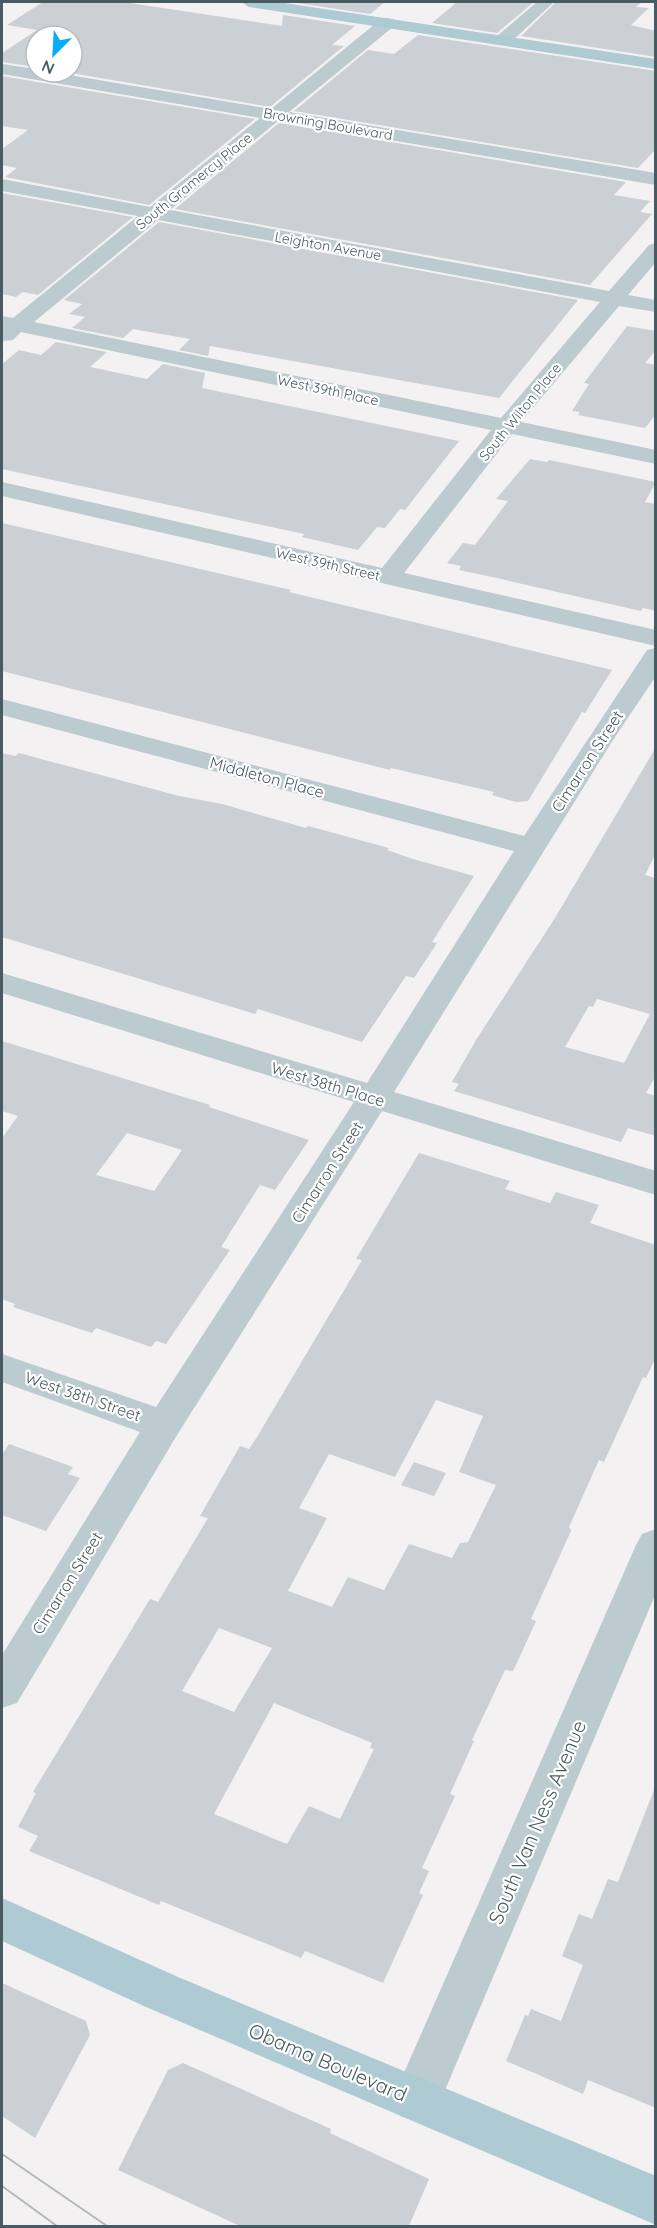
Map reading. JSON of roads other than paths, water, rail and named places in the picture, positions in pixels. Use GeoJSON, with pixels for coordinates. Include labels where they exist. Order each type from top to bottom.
{"type":"FeatureCollection","features":[{"type":"Feature","properties":{"kind":"main road"},"geometry":{"type":"LineString","coordinates":[[249,2],[656,64]]}},
{"type":"Feature","properties":{"kind":"main road","name":"Obama Boulevard"},"geometry":{"type":"LineString","coordinates":[[2,1919],[162,1992],[656,2201]]}},
{"type":"Feature","properties":{"kind":"street"},"geometry":{"type":"LineString","coordinates":[[503,40],[546,2]]}},
{"type":"Feature","properties":{"kind":"street","name":"South Gramercy Place"},"geometry":{"type":"LineString","coordinates":[[7,329],[154,213],[387,23]]}},
{"type":"Feature","properties":{"kind":"street","name":"Browning Boulevard"},"geometry":{"type":"LineString","coordinates":[[2,69],[656,179]]}},
{"type":"Feature","properties":{"kind":"street","name":"Leighton Avenue"},"geometry":{"type":"LineString","coordinates":[[2,185],[656,306]]}},
{"type":"Feature","properties":{"kind":"street","name":"South Wilton Place"},"geometry":{"type":"LineString","coordinates":[[388,578],[506,426],[656,249]]}},
{"type":"Feature","properties":{"kind":"street","name":"West 39th Place"},"geometry":{"type":"LineString","coordinates":[[7,329],[656,457]]}},
{"type":"Feature","properties":{"kind":"street","name":"West 39th Street"},"geometry":{"type":"LineString","coordinates":[[2,489],[656,638]]}},
{"type":"Feature","properties":{"kind":"street","name":"Cimarron Street"},"geometry":{"type":"LineString","coordinates":[[2,1690],[164,1425],[656,656]]}},
{"type":"Feature","properties":{"kind":"street","name":"Middleton Place"},"geometry":{"type":"LineString","coordinates":[[2,707],[532,847]]}},
{"type":"Feature","properties":{"kind":"street","name":"West 38th Place"},"geometry":{"type":"LineString","coordinates":[[2,983],[656,1183]]}},
{"type":"Feature","properties":{"kind":"street","name":"West 38th Street"},"geometry":{"type":"LineString","coordinates":[[2,1368],[164,1425]]}},
{"type":"Feature","properties":{"kind":"street","name":"South Van Ness Avenue"},"geometry":{"type":"LineString","coordinates":[[417,2099],[656,1545]]}},
{"type":"Feature","properties":{"kind":"tram line"},"geometry":{"type":"LineString","coordinates":[[2,2154],[107,2226]]}},
{"type":"Feature","properties":{"kind":"tram line"},"geometry":{"type":"LineString","coordinates":[[2,2186],[57,2226]]}}]}
